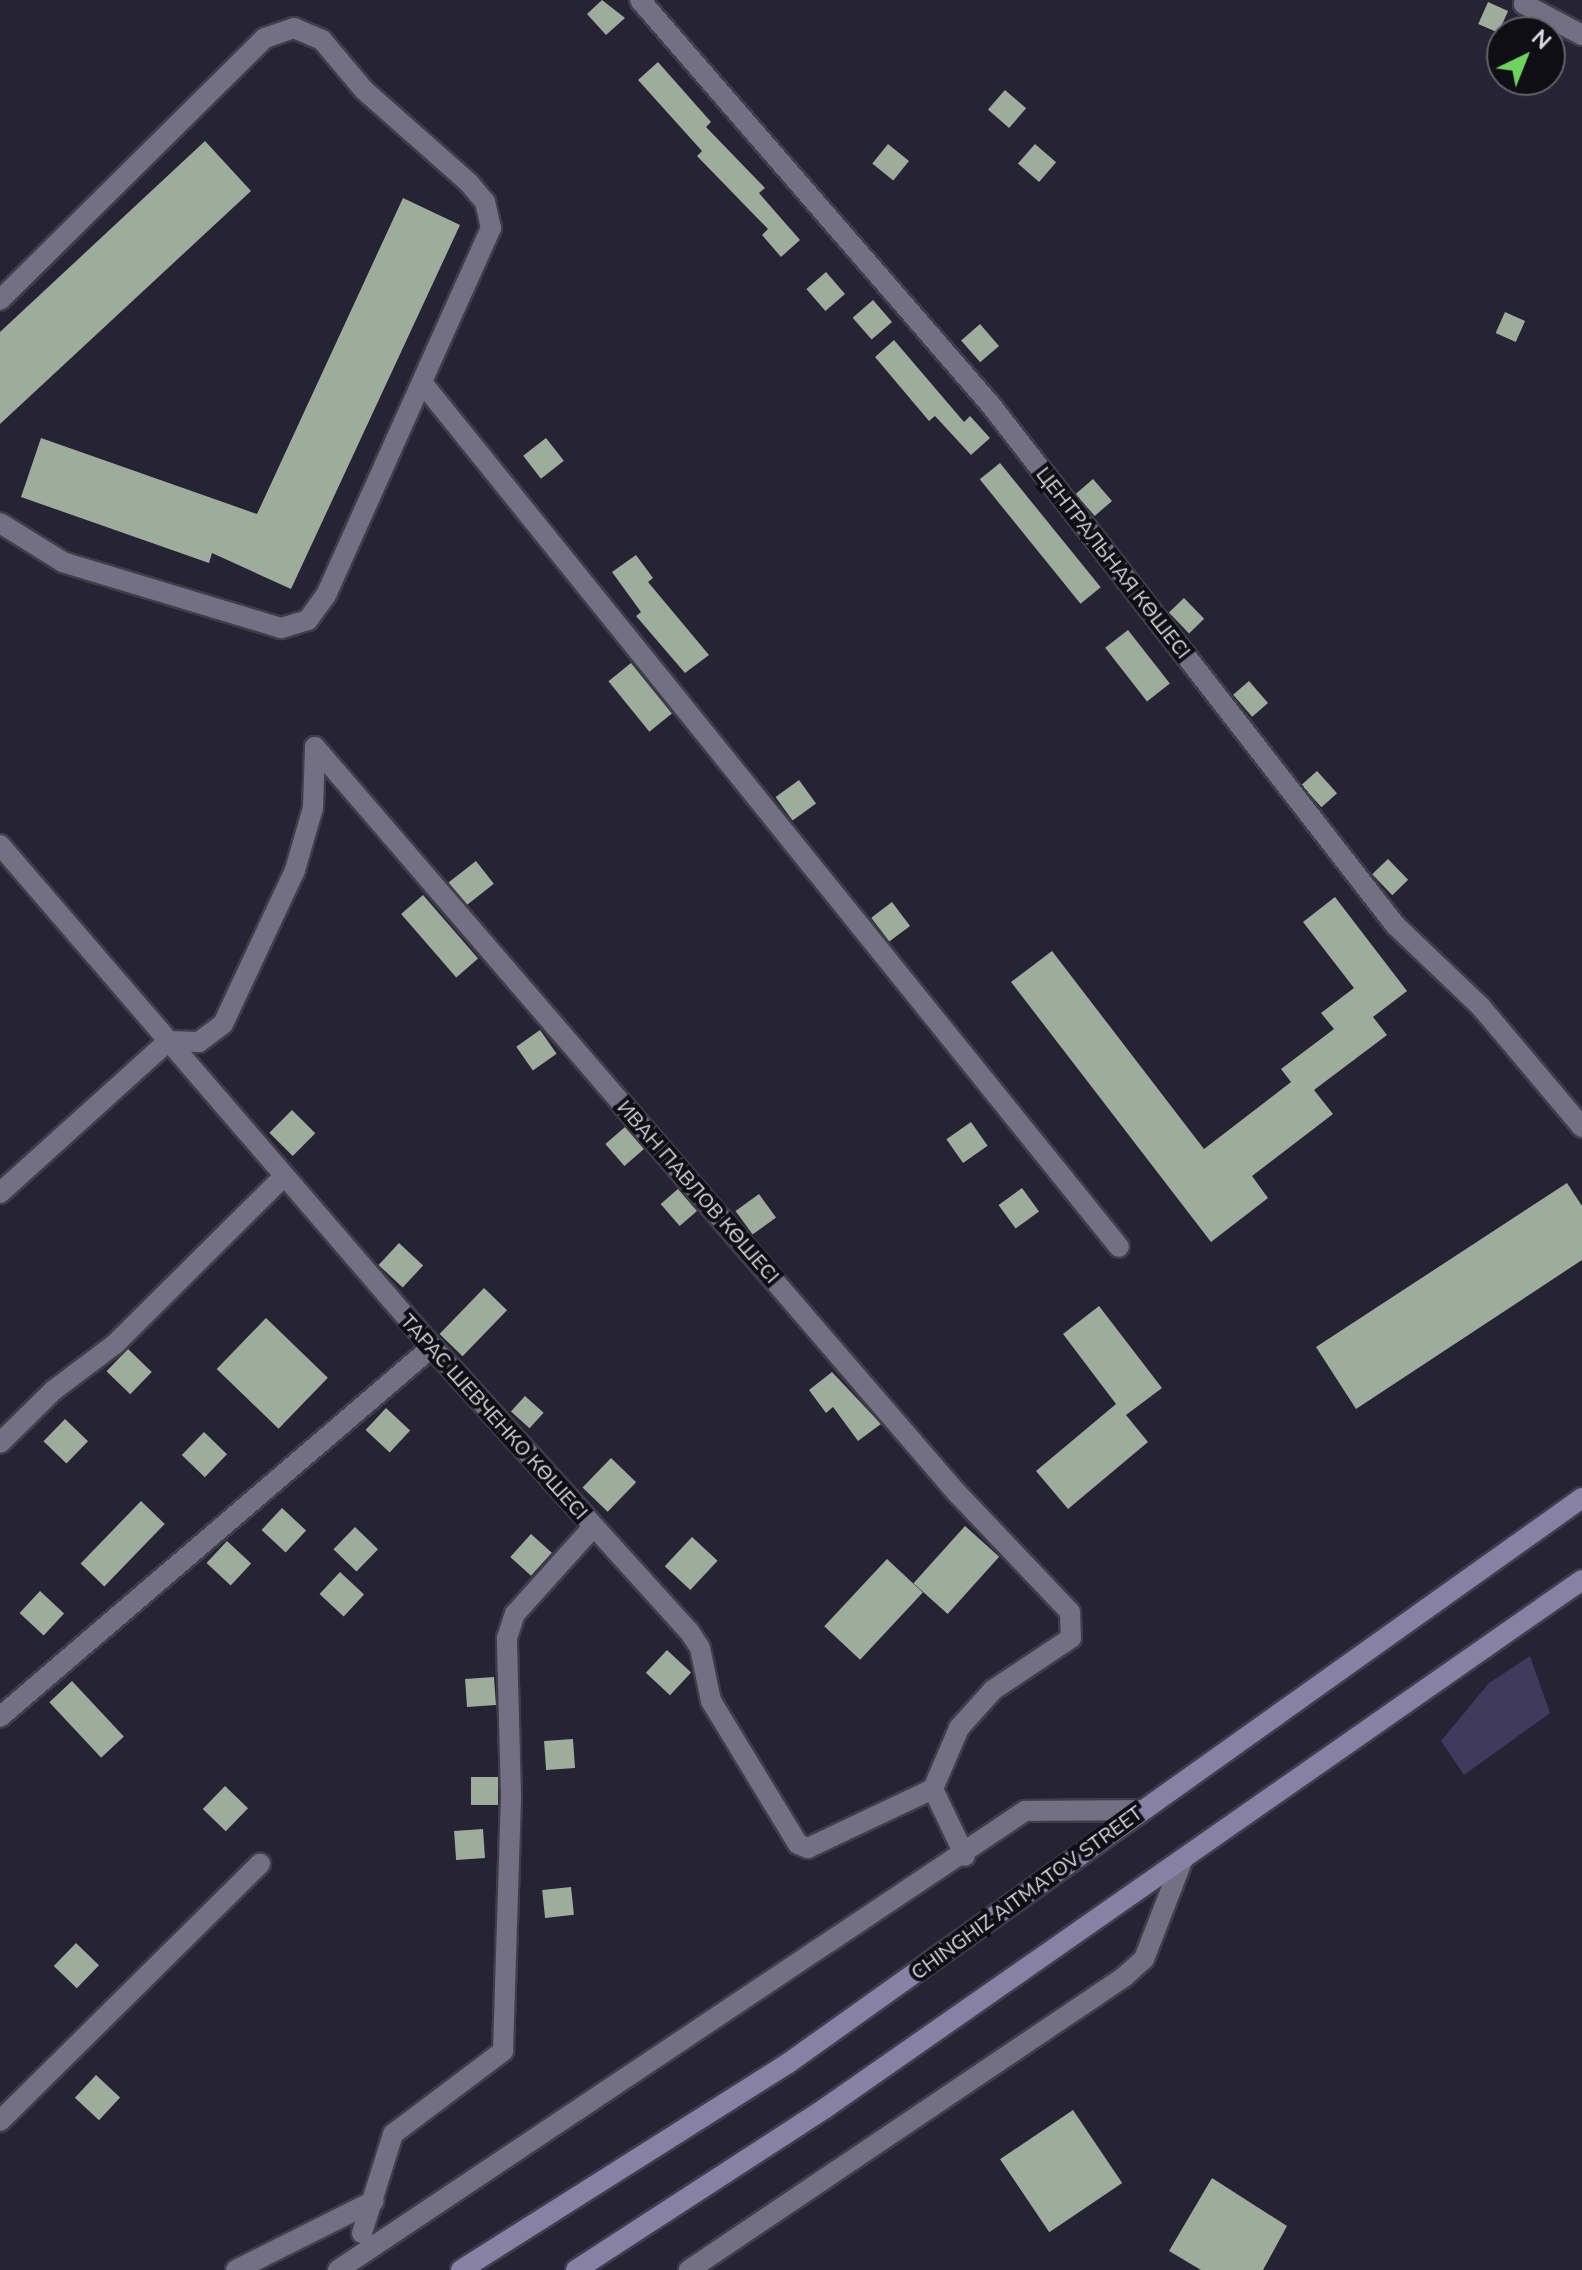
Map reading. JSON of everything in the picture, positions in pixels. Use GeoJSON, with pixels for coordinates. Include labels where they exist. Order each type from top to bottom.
{"type":"FeatureCollection","features":[{"type":"Feature","properties":{"kind":"main road","name":"CHINGHIZ AITMATOV STREET"},"geometry":{"type":"LineString","coordinates":[[461,2270],[787,2064],[1582,1498]]}},
{"type":"Feature","properties":{"kind":"main road"},"geometry":{"type":"LineString","coordinates":[[576,2270],[824,2109],[1582,1580]]}},
{"type":"Feature","properties":{"kind":"street","name":"ЦЕНТРАЛЬНАЯ КӨШЕСІ"},"geometry":{"type":"LineString","coordinates":[[640,0],[990,404],[1396,926],[1481,1007],[1582,1127]]}},
{"type":"Feature","properties":{"kind":"street"},"geometry":{"type":"LineString","coordinates":[[1527,0],[1524,4],[1582,35]]}},
{"type":"Feature","properties":{"kind":"street"},"geometry":{"type":"LineString","coordinates":[[0,300],[265,38],[294,28],[322,40],[364,90],[485,202],[491,228],[424,385],[326,595],[308,620],[281,628],[63,562],[0,523]]}},
{"type":"Feature","properties":{"kind":"street"},"geometry":{"type":"LineString","coordinates":[[424,385],[1119,1247]]}},
{"type":"Feature","properties":{"kind":"street","name":"ИВАН ПАВЛОВ КӨШЕСІ"},"geometry":{"type":"LineString","coordinates":[[168,1041],[199,1042],[223,1024],[295,870],[313,808],[315,747],[957,1493],[1070,1612],[1071,1638],[993,1690],[959,1728],[933,1789]]}},
{"type":"Feature","properties":{"kind":"street","name":"ТАРАС ШЕВЧЕНКО КӨШЕСІ"},"geometry":{"type":"LineString","coordinates":[[0,845],[432,1347],[700,1648],[711,1701],[798,1844],[808,1848],[933,1789]]}},
{"type":"Feature","properties":{"kind":"street"},"geometry":{"type":"LineString","coordinates":[[0,1193],[168,1041]]}},
{"type":"Feature","properties":{"kind":"street"},"geometry":{"type":"LineString","coordinates":[[0,1443],[54,1390],[115,1344],[284,1176]]}},
{"type":"Feature","properties":{"kind":"street"},"geometry":{"type":"LineString","coordinates":[[0,1717],[432,1347]]}},
{"type":"Feature","properties":{"kind":"street"},"geometry":{"type":"LineString","coordinates":[[362,2233],[393,2134],[503,2051],[511,1796],[507,1638],[515,1614],[593,1527]]}},
{"type":"Feature","properties":{"kind":"street"},"geometry":{"type":"LineString","coordinates":[[933,1789],[965,1856]]}},
{"type":"Feature","properties":{"kind":"street"},"geometry":{"type":"LineString","coordinates":[[338,2270],[965,1856],[1025,1811],[1142,1810]]}},
{"type":"Feature","properties":{"kind":"street"},"geometry":{"type":"LineString","coordinates":[[689,2270],[1124,1977],[1144,1959],[1183,1859]]}},
{"type":"Feature","properties":{"kind":"street"},"geometry":{"type":"LineString","coordinates":[[0,2121],[260,1864]]}},
{"type":"Feature","properties":{"kind":"street"},"geometry":{"type":"LineString","coordinates":[[236,2270],[374,2201]]}},
{"type":"Feature","properties":{"kind":"shaded area"},"geometry":{"type":"Polygon","coordinates":[[[1530,1656],[1550,1713],[1464,1775],[1441,1741],[1489,1683],[1530,1656]]]}},
{"type":"Feature","properties":{"kind":"building"},"geometry":{"type":"Polygon","coordinates":[[[602,0],[625,18],[606,35],[587,14],[602,0]]]}},
{"type":"Feature","properties":{"kind":"building"},"geometry":{"type":"Polygon","coordinates":[[[1488,2],[1508,11],[1506,16],[1486,16],[1486,27],[1478,24],[1488,2]]]}},
{"type":"Feature","properties":{"kind":"building"},"geometry":{"type":"Polygon","coordinates":[[[658,62],[711,122],[706,127],[765,188],[759,193],[800,240],[781,257],[762,235],[768,229],[697,156],[702,151],[638,80],[658,62]]]}},
{"type":"Feature","properties":{"kind":"building"},"geometry":{"type":"Polygon","coordinates":[[[1005,90],[1026,108],[1009,128],[988,110],[1005,90]]]}},
{"type":"Feature","properties":{"kind":"building"},"geometry":{"type":"Polygon","coordinates":[[[205,141],[251,191],[0,424],[0,332],[205,141]]]}},
{"type":"Feature","properties":{"kind":"building"},"geometry":{"type":"Polygon","coordinates":[[[888,144],[909,161],[893,180],[872,163],[888,144]]]}},
{"type":"Feature","properties":{"kind":"building"},"geometry":{"type":"Polygon","coordinates":[[[1035,144],[1056,162],[1039,182],[1018,164],[1035,144]]]}},
{"type":"Feature","properties":{"kind":"building"},"geometry":{"type":"Polygon","coordinates":[[[403,198],[460,225],[291,589],[212,553],[209,563],[21,497],[41,438],[257,514],[403,198]]]}},
{"type":"Feature","properties":{"kind":"building"},"geometry":{"type":"Polygon","coordinates":[[[826,272],[845,294],[825,311],[806,289],[826,272]]]}},
{"type":"Feature","properties":{"kind":"building"},"geometry":{"type":"Polygon","coordinates":[[[873,300],[892,322],[872,340],[853,318],[873,300]]]}},
{"type":"Feature","properties":{"kind":"building"},"geometry":{"type":"Polygon","coordinates":[[[1505,312],[1525,321],[1516,342],[1496,333],[1505,312]]]}},
{"type":"Feature","properties":{"kind":"building"},"geometry":{"type":"Polygon","coordinates":[[[980,324],[999,346],[980,362],[961,340],[980,324]]]}},
{"type":"Feature","properties":{"kind":"building"},"geometry":{"type":"Polygon","coordinates":[[[894,340],[964,422],[970,416],[990,438],[971,455],[935,416],[929,421],[875,357],[894,340]]]}},
{"type":"Feature","properties":{"kind":"building"},"geometry":{"type":"Polygon","coordinates":[[[546,438],[564,461],[541,479],[523,456],[546,438]]]}},
{"type":"Feature","properties":{"kind":"building"},"geometry":{"type":"Polygon","coordinates":[[[1000,463],[1101,587],[1080,604],[980,479],[1000,463]]]}},
{"type":"Feature","properties":{"kind":"building"},"geometry":{"type":"Polygon","coordinates":[[[1093,479],[1112,501],[1095,516],[1076,494],[1093,479]]]}},
{"type":"Feature","properties":{"kind":"building"},"geometry":{"type":"Polygon","coordinates":[[[636,555],[653,578],[648,582],[709,655],[685,673],[636,616],[641,612],[612,572],[636,555]]]}},
{"type":"Feature","properties":{"kind":"building"},"geometry":{"type":"Polygon","coordinates":[[[1184,598],[1204,619],[1189,633],[1169,613],[1184,598]]]}},
{"type":"Feature","properties":{"kind":"building"},"geometry":{"type":"Polygon","coordinates":[[[1128,630],[1170,684],[1147,701],[1105,648],[1128,630]]]}},
{"type":"Feature","properties":{"kind":"building"},"geometry":{"type":"Polygon","coordinates":[[[631,663],[672,714],[649,732],[608,681],[631,663]]]}},
{"type":"Feature","properties":{"kind":"building"},"geometry":{"type":"Polygon","coordinates":[[[1249,681],[1268,703],[1252,717],[1233,695],[1249,681]]]}},
{"type":"Feature","properties":{"kind":"building"},"geometry":{"type":"Polygon","coordinates":[[[1317,771],[1337,793],[1321,807],[1301,785],[1317,771]]]}},
{"type":"Feature","properties":{"kind":"building"},"geometry":{"type":"Polygon","coordinates":[[[799,780],[816,803],[793,821],[776,797],[799,780]]]}},
{"type":"Feature","properties":{"kind":"building"},"geometry":{"type":"Polygon","coordinates":[[[1388,859],[1408,880],[1392,895],[1372,874],[1388,859]]]}},
{"type":"Feature","properties":{"kind":"building"},"geometry":{"type":"Polygon","coordinates":[[[476,861],[494,884],[466,905],[448,883],[476,861]]]}},
{"type":"Feature","properties":{"kind":"building"},"geometry":{"type":"Polygon","coordinates":[[[423,895],[478,958],[456,977],[401,914],[423,895]]]}},
{"type":"Feature","properties":{"kind":"building"},"geometry":{"type":"Polygon","coordinates":[[[1335,897],[1407,991],[1373,1017],[1387,1035],[1314,1090],[1333,1114],[1252,1176],[1268,1198],[1211,1242],[1011,982],[1052,951],[1204,1149],[1291,1082],[1281,1069],[1334,1029],[1321,1013],[1354,988],[1303,922],[1335,897]]]}},
{"type":"Feature","properties":{"kind":"building"},"geometry":{"type":"Polygon","coordinates":[[[892,902],[910,926],[889,942],[871,918],[892,902]]]}},
{"type":"Feature","properties":{"kind":"building"},"geometry":{"type":"Polygon","coordinates":[[[540,1030],[557,1054],[533,1070],[516,1047],[540,1030]]]}},
{"type":"Feature","properties":{"kind":"building"},"geometry":{"type":"Polygon","coordinates":[[[292,1110],[315,1133],[293,1156],[269,1133],[292,1110]]]}},
{"type":"Feature","properties":{"kind":"building"},"geometry":{"type":"Polygon","coordinates":[[[971,1122],[988,1146],[963,1163],[946,1139],[971,1122]]]}},
{"type":"Feature","properties":{"kind":"building"},"geometry":{"type":"Polygon","coordinates":[[[625,1127],[644,1149],[624,1166],[605,1144],[625,1127]]]}},
{"type":"Feature","properties":{"kind":"building"},"geometry":{"type":"Polygon","coordinates":[[[1567,1183],[1582,1206],[1582,1260],[1356,1409],[1316,1347],[1567,1183]]]}},
{"type":"Feature","properties":{"kind":"building"},"geometry":{"type":"Polygon","coordinates":[[[1022,1188],[1039,1211],[1016,1229],[999,1205],[1022,1188]]]}},
{"type":"Feature","properties":{"kind":"building"},"geometry":{"type":"Polygon","coordinates":[[[678,1189],[697,1211],[680,1226],[661,1204],[678,1189]]]}},
{"type":"Feature","properties":{"kind":"building"},"geometry":{"type":"Polygon","coordinates":[[[759,1194],[776,1217],[753,1235],[736,1211],[759,1194]]]}},
{"type":"Feature","properties":{"kind":"building"},"geometry":{"type":"Polygon","coordinates":[[[399,1243],[423,1266],[403,1287],[379,1265],[399,1243]]]}},
{"type":"Feature","properties":{"kind":"building"},"geometry":{"type":"Polygon","coordinates":[[[484,1288],[507,1310],[463,1356],[440,1334],[484,1288]]]}},
{"type":"Feature","properties":{"kind":"building"},"geometry":{"type":"Polygon","coordinates":[[[1099,1306],[1162,1388],[1126,1415],[1148,1442],[1068,1509],[1036,1471],[1116,1404],[1063,1334],[1099,1306]]]}},
{"type":"Feature","properties":{"kind":"building"},"geometry":{"type":"Polygon","coordinates":[[[266,1318],[328,1378],[279,1429],[217,1369],[266,1318]]]}},
{"type":"Feature","properties":{"kind":"building"},"geometry":{"type":"Polygon","coordinates":[[[128,1349],[152,1372],[130,1394],[106,1371],[128,1349]]]}},
{"type":"Feature","properties":{"kind":"building"},"geometry":{"type":"Polygon","coordinates":[[[832,1372],[881,1424],[858,1441],[833,1407],[826,1413],[809,1390],[832,1372]]]}},
{"type":"Feature","properties":{"kind":"building"},"geometry":{"type":"Polygon","coordinates":[[[525,1396],[544,1413],[530,1428],[511,1412],[525,1396]]]}},
{"type":"Feature","properties":{"kind":"building"},"geometry":{"type":"Polygon","coordinates":[[[386,1408],[410,1431],[390,1452],[366,1430],[386,1408]]]}},
{"type":"Feature","properties":{"kind":"building"},"geometry":{"type":"Polygon","coordinates":[[[65,1419],[88,1441],[66,1464],[43,1441],[65,1419]]]}},
{"type":"Feature","properties":{"kind":"building"},"geometry":{"type":"Polygon","coordinates":[[[204,1432],[227,1454],[205,1477],[182,1455],[204,1432]]]}},
{"type":"Feature","properties":{"kind":"building"},"geometry":{"type":"Polygon","coordinates":[[[611,1458],[636,1482],[608,1512],[583,1487],[611,1458]]]}},
{"type":"Feature","properties":{"kind":"building"},"geometry":{"type":"Polygon","coordinates":[[[141,1501],[165,1524],[104,1587],[81,1564],[141,1501]]]}},
{"type":"Feature","properties":{"kind":"building"},"geometry":{"type":"Polygon","coordinates":[[[282,1508],[306,1531],[286,1552],[262,1530],[282,1508]]]}},
{"type":"Feature","properties":{"kind":"building"},"geometry":{"type":"Polygon","coordinates":[[[965,1526],[999,1557],[948,1614],[913,1583],[965,1526]]]}},
{"type":"Feature","properties":{"kind":"building"},"geometry":{"type":"Polygon","coordinates":[[[355,1527],[378,1549],[356,1572],[333,1549],[355,1527]]]}},
{"type":"Feature","properties":{"kind":"building"},"geometry":{"type":"Polygon","coordinates":[[[531,1534],[552,1553],[531,1576],[510,1557],[531,1534]]]}},
{"type":"Feature","properties":{"kind":"building"},"geometry":{"type":"Polygon","coordinates":[[[692,1537],[718,1561],[690,1590],[665,1566],[692,1537]]]}},
{"type":"Feature","properties":{"kind":"building"},"geometry":{"type":"Polygon","coordinates":[[[227,1541],[251,1564],[231,1585],[207,1563],[227,1541]]]}},
{"type":"Feature","properties":{"kind":"building"},"geometry":{"type":"Polygon","coordinates":[[[887,1559],[923,1592],[860,1660],[824,1626],[887,1559]]]}},
{"type":"Feature","properties":{"kind":"building"},"geometry":{"type":"Polygon","coordinates":[[[340,1572],[364,1595],[344,1616],[320,1594],[340,1572]]]}},
{"type":"Feature","properties":{"kind":"building"},"geometry":{"type":"Polygon","coordinates":[[[40,1591],[64,1614],[44,1635],[20,1613],[40,1591]]]}},
{"type":"Feature","properties":{"kind":"building"},"geometry":{"type":"Polygon","coordinates":[[[667,1650],[691,1673],[670,1695],[646,1673],[667,1650]]]}},
{"type":"Feature","properties":{"kind":"building"},"geometry":{"type":"Polygon","coordinates":[[[494,1677],[496,1705],[467,1707],[465,1679],[494,1677]]]}},
{"type":"Feature","properties":{"kind":"building"},"geometry":{"type":"Polygon","coordinates":[[[72,1681],[124,1737],[101,1758],[49,1702],[72,1681]]]}},
{"type":"Feature","properties":{"kind":"building"},"geometry":{"type":"Polygon","coordinates":[[[573,1739],[575,1768],[546,1770],[544,1741],[573,1739]]]}},
{"type":"Feature","properties":{"kind":"building"},"geometry":{"type":"Polygon","coordinates":[[[471,1777],[498,1777],[498,1805],[471,1805],[471,1777]]]}},
{"type":"Feature","properties":{"kind":"building"},"geometry":{"type":"Polygon","coordinates":[[[225,1786],[248,1808],[226,1831],[203,1809],[225,1786]]]}},
{"type":"Feature","properties":{"kind":"building"},"geometry":{"type":"Polygon","coordinates":[[[483,1829],[485,1858],[456,1860],[454,1831],[483,1829]]]}},
{"type":"Feature","properties":{"kind":"building"},"geometry":{"type":"Polygon","coordinates":[[[571,1887],[574,1915],[545,1918],[542,1890],[571,1887]]]}},
{"type":"Feature","properties":{"kind":"building"},"geometry":{"type":"Polygon","coordinates":[[[76,1943],[99,1965],[77,1988],[54,1966],[76,1943]]]}},
{"type":"Feature","properties":{"kind":"building"},"geometry":{"type":"Polygon","coordinates":[[[96,2075],[120,2098],[99,2120],[75,2098],[96,2075]]]}},
{"type":"Feature","properties":{"kind":"building"},"geometry":{"type":"Polygon","coordinates":[[[1073,2110],[1122,2183],[1049,2232],[1000,2159],[1073,2110]]]}},
{"type":"Feature","properties":{"kind":"building"},"geometry":{"type":"Polygon","coordinates":[[[1212,2178],[1287,2226],[1263,2270],[1201,2270],[1169,2251],[1212,2178]]]}}]}
